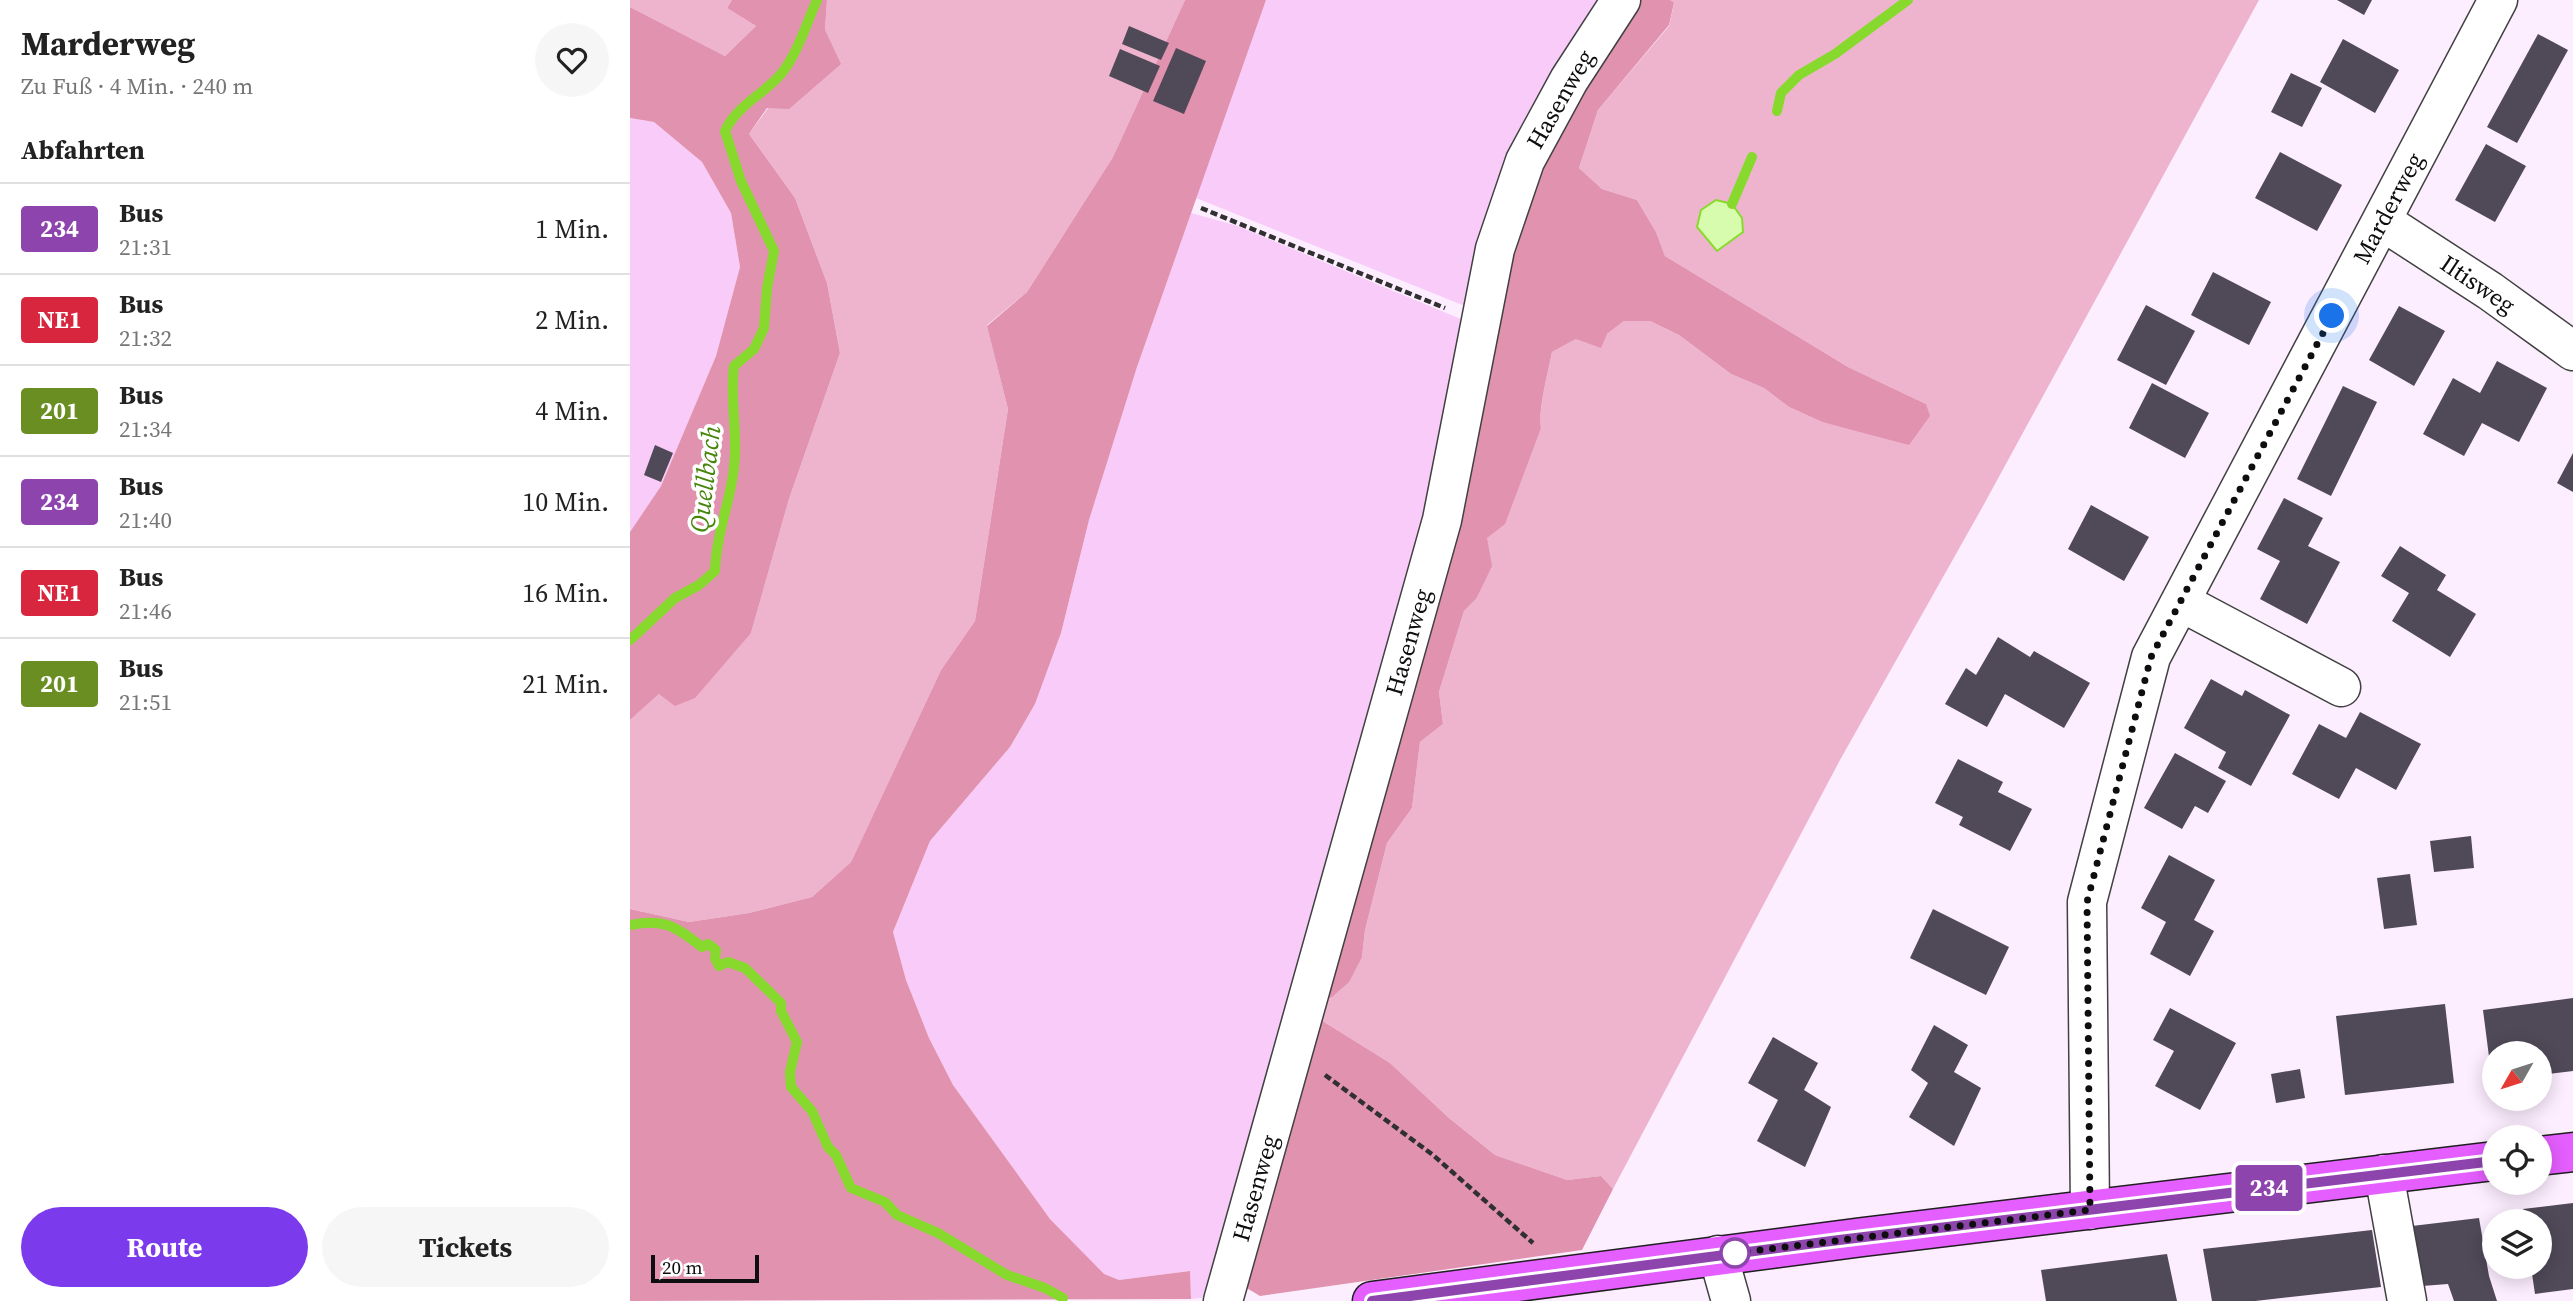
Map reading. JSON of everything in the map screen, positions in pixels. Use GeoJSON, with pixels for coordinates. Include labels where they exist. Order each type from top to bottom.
{"type":"FeatureCollection","features":[{"type":"Feature","properties":{"kind":"main road"},"geometry":{"type":"LineString","coordinates":[[2552,1154],[2573,1152]]}},
{"type":"Feature","properties":{"kind":"main road"},"geometry":{"type":"LineString","coordinates":[[1372,1301],[1718,1255],[2482,1162]]}},
{"type":"Feature","properties":{"kind":"street","name":"Hasenweg"},"geometry":{"type":"LineString","coordinates":[[1223,1301],[1442,520],[1495,249],[1525,161],[1569,80],[1621,0]]}},
{"type":"Feature","properties":{"kind":"street","name":"Marderweg"},"geometry":{"type":"LineString","coordinates":[[2090,1210],[2087,902],[2151,657],[2498,0]]}},
{"type":"Feature","properties":{"kind":"street","name":"Iltisweg"},"geometry":{"type":"LineString","coordinates":[[2382,221],[2490,291],[2573,351]]}},
{"type":"Feature","properties":{"kind":"street"},"geometry":{"type":"LineString","coordinates":[[2180,602],[2341,687]]}},
{"type":"Feature","properties":{"kind":"street"},"geometry":{"type":"LineString","coordinates":[[2384,1174],[2407,1301]]}},
{"type":"Feature","properties":{"kind":"street"},"geometry":{"type":"LineString","coordinates":[[1718,1255],[1731,1301]]}},
{"type":"Feature","properties":{"kind":"path"},"geometry":{"type":"LineString","coordinates":[[1201,208],[1481,323]]}},
{"type":"Feature","properties":{"kind":"path"},"geometry":{"type":"LineString","coordinates":[[1293,1051],[1433,1155],[1571,1276]]}},
{"type":"Feature","properties":{"kind":"shaded area"},"geometry":{"type":"Polygon","coordinates":[[[630,0],[732,0],[727,8],[756,26],[725,56],[630,7],[630,0]]]}},
{"type":"Feature","properties":{"kind":"shaded area"},"geometry":{"type":"Polygon","coordinates":[[[732,0],[827,0],[825,30],[841,64],[789,109],[767,108],[749,134],[795,198],[827,283],[840,353],[789,499],[751,633],[695,698],[675,706],[659,694],[630,720],[630,532],[661,486],[716,356],[740,267],[731,213],[702,162],[654,122],[630,118],[630,7],[725,56],[756,26],[727,8],[732,0]]]}},
{"type":"Feature","properties":{"kind":"shaded area"},"geometry":{"type":"Polygon","coordinates":[[[827,0],[1185,0],[1113,157],[1027,292],[987,325],[1008,409],[975,621],[941,670],[851,862],[812,897],[749,913],[689,922],[630,909],[630,720],[659,694],[751,633],[789,499],[840,353],[827,283],[795,198],[749,134],[825,30],[827,0]]]}},
{"type":"Feature","properties":{"kind":"shaded area"},"geometry":{"type":"Polygon","coordinates":[[[1185,0],[1266,0],[1137,367],[1089,520],[1061,633],[1035,704],[1010,747],[930,841],[893,932],[906,980],[929,1038],[953,1085],[1050,1219],[1104,1274],[1119,1280],[1190,1271],[1191,1299],[630,1301],[630,909],[689,922],[749,913],[812,897],[851,862],[941,670],[975,621],[1008,409],[987,326],[1027,292],[1113,157],[1185,0]]]}},
{"type":"Feature","properties":{"kind":"shaded area"},"geometry":{"type":"Polygon","coordinates":[[[1266,0],[1610,0],[1470,308],[1196,198],[1266,0]]]}},
{"type":"Feature","properties":{"kind":"shaded area"},"geometry":{"type":"Polygon","coordinates":[[[1639,0],[1670,0],[1674,3],[1669,25],[1598,110],[1579,168],[1602,189],[1637,200],[1656,232],[1665,256],[1848,367],[1926,404],[1930,416],[1909,445],[1822,422],[1789,407],[1764,388],[1731,374],[1679,335],[1650,321],[1624,321],[1607,334],[1601,348],[1576,339],[1552,352],[1542,401],[1541,428],[1505,524],[1487,538],[1492,566],[1476,599],[1464,611],[1439,692],[1443,724],[1420,742],[1412,808],[1387,843],[1365,930],[1362,957],[1349,982],[1332,997],[1324,999],[1531,175],[1639,0]]]}},
{"type":"Feature","properties":{"kind":"shaded area"},"geometry":{"type":"Polygon","coordinates":[[[1670,0],[2259,0],[1983,506],[1840,760],[1613,1189],[1601,1176],[1567,1180],[1495,1155],[1449,1118],[1390,1063],[1308,1012],[1362,957],[1365,930],[1387,843],[1412,808],[1420,742],[1443,724],[1439,692],[1464,611],[1476,599],[1487,538],[1541,428],[1542,401],[1552,352],[1576,339],[1607,334],[1624,321],[1650,321],[1679,335],[1731,374],[1764,388],[1789,407],[1822,422],[1874,434],[1926,404],[1848,367],[1665,256],[1656,232],[1637,200],[1602,189],[1579,168],[1598,110],[1669,26],[1674,4],[1670,0]]]}},
{"type":"Feature","properties":{"kind":"shaded area"},"geometry":{"type":"Polygon","coordinates":[[[630,118],[654,122],[702,162],[731,213],[740,267],[716,356],[661,486],[630,532],[630,118]]]}},
{"type":"Feature","properties":{"kind":"shaded area"},"geometry":{"type":"Polygon","coordinates":[[[1716,200],[1732,204],[1742,218],[1743,232],[1717,251],[1697,227],[1701,210],[1716,200]]]}},
{"type":"Feature","properties":{"kind":"shaded area"},"geometry":{"type":"Polygon","coordinates":[[[1191,213],[1235,225],[1468,322],[1456,409],[1211,1290],[1201,1298],[1191,1299],[1190,1271],[1119,1280],[1103,1274],[1050,1219],[953,1085],[929,1038],[906,980],[893,932],[930,841],[1010,747],[1035,704],[1061,633],[1089,520],[1137,367],[1191,213]]]}},
{"type":"Feature","properties":{"kind":"shaded area"},"geometry":{"type":"Polygon","coordinates":[[[1308,1012],[1390,1063],[1449,1118],[1495,1155],[1567,1180],[1601,1176],[1613,1189],[1582,1250],[1260,1296],[1245,1287],[1308,1012]]]}},
{"type":"Feature","properties":{"kind":"building"},"geometry":{"type":"Polygon","coordinates":[[[2337,0],[2372,0],[2364,15],[2337,0]]]}},
{"type":"Feature","properties":{"kind":"building"},"geometry":{"type":"Polygon","coordinates":[[[1129,26],[1169,43],[1161,60],[1122,44],[1129,26]]]}},
{"type":"Feature","properties":{"kind":"building"},"geometry":{"type":"Polygon","coordinates":[[[2538,34],[2568,50],[2517,143],[2487,127],[2538,34]]]}},
{"type":"Feature","properties":{"kind":"building"},"geometry":{"type":"Polygon","coordinates":[[[2343,39],[2399,70],[2375,113],[2320,82],[2343,39]]]}},
{"type":"Feature","properties":{"kind":"building"},"geometry":{"type":"Polygon","coordinates":[[[1176,48],[1206,61],[1184,114],[1153,101],[1176,48]]]}},
{"type":"Feature","properties":{"kind":"building"},"geometry":{"type":"Polygon","coordinates":[[[1120,49],[1160,66],[1148,93],[1109,76],[1120,49]]]}},
{"type":"Feature","properties":{"kind":"building"},"geometry":{"type":"Polygon","coordinates":[[[2291,73],[2322,88],[2302,127],[2271,112],[2291,73]]]}},
{"type":"Feature","properties":{"kind":"building"},"geometry":{"type":"Polygon","coordinates":[[[2486,144],[2526,166],[2495,222],[2455,200],[2486,144]]]}},
{"type":"Feature","properties":{"kind":"building"},"geometry":{"type":"Polygon","coordinates":[[[2280,152],[2342,185],[2317,231],[2255,198],[2280,152]]]}},
{"type":"Feature","properties":{"kind":"building"},"geometry":{"type":"Polygon","coordinates":[[[2213,272],[2271,302],[2249,345],[2191,315],[2213,272]]]}},
{"type":"Feature","properties":{"kind":"building"},"geometry":{"type":"Polygon","coordinates":[[[2146,305],[2195,331],[2166,385],[2117,360],[2146,305]]]}},
{"type":"Feature","properties":{"kind":"building"},"geometry":{"type":"Polygon","coordinates":[[[2399,306],[2445,331],[2414,386],[2369,360],[2399,306]]]}},
{"type":"Feature","properties":{"kind":"building"},"geometry":{"type":"Polygon","coordinates":[[[2497,361],[2547,388],[2519,442],[2482,423],[2464,456],[2423,434],[2453,378],[2480,393],[2497,361]]]}},
{"type":"Feature","properties":{"kind":"building"},"geometry":{"type":"Polygon","coordinates":[[[2152,383],[2209,413],[2185,458],[2129,428],[2152,383]]]}},
{"type":"Feature","properties":{"kind":"building"},"geometry":{"type":"Polygon","coordinates":[[[2343,386],[2377,402],[2331,496],[2297,479],[2343,386]]]}},
{"type":"Feature","properties":{"kind":"building"},"geometry":{"type":"Polygon","coordinates":[[[655,445],[673,453],[661,482],[644,475],[655,445]]]}},
{"type":"Feature","properties":{"kind":"building"},"geometry":{"type":"Polygon","coordinates":[[[2573,453],[2573,492],[2557,483],[2573,453]]]}},
{"type":"Feature","properties":{"kind":"building"},"geometry":{"type":"Polygon","coordinates":[[[2284,498],[2323,518],[2308,546],[2340,562],[2307,624],[2260,599],[2280,561],[2257,549],[2284,498]]]}},
{"type":"Feature","properties":{"kind":"building"},"geometry":{"type":"Polygon","coordinates":[[[2091,505],[2149,537],[2124,581],[2068,549],[2091,505]]]}},
{"type":"Feature","properties":{"kind":"building"},"geometry":{"type":"Polygon","coordinates":[[[2400,546],[2446,575],[2437,590],[2476,614],[2450,657],[2392,621],[2409,593],[2381,576],[2400,546]]]}},
{"type":"Feature","properties":{"kind":"building"},"geometry":{"type":"Polygon","coordinates":[[[1998,637],[2030,657],[2034,651],[2090,683],[2064,728],[2005,694],[1987,727],[1945,704],[1966,668],[1976,675],[1998,637]]]}},
{"type":"Feature","properties":{"kind":"building"},"geometry":{"type":"Polygon","coordinates":[[[2211,679],[2242,696],[2245,690],[2290,715],[2251,786],[2218,768],[2226,752],[2184,728],[2211,679]]]}},
{"type":"Feature","properties":{"kind":"building"},"geometry":{"type":"Polygon","coordinates":[[[2360,712],[2421,744],[2396,790],[2356,768],[2339,799],[2292,774],[2319,724],[2346,738],[2360,712]]]}},
{"type":"Feature","properties":{"kind":"building"},"geometry":{"type":"Polygon","coordinates":[[[2175,753],[2226,781],[2208,813],[2195,806],[2182,829],[2144,808],[2175,753]]]}},
{"type":"Feature","properties":{"kind":"building"},"geometry":{"type":"Polygon","coordinates":[[[1958,759],[2003,782],[1998,792],[2032,809],[2010,851],[1959,825],[1963,817],[1935,803],[1958,759]]]}},
{"type":"Feature","properties":{"kind":"building"},"geometry":{"type":"Polygon","coordinates":[[[2471,836],[2474,868],[2434,872],[2430,841],[2471,836]]]}},
{"type":"Feature","properties":{"kind":"building"},"geometry":{"type":"Polygon","coordinates":[[[2169,855],[2215,880],[2194,920],[2214,931],[2190,976],[2150,954],[2166,922],[2141,908],[2169,855]]]}},
{"type":"Feature","properties":{"kind":"building"},"geometry":{"type":"Polygon","coordinates":[[[2410,874],[2417,925],[2384,929],[2377,878],[2410,874]]]}},
{"type":"Feature","properties":{"kind":"building"},"geometry":{"type":"Polygon","coordinates":[[[1933,909],[2009,947],[1986,995],[1910,958],[1933,909]]]}},
{"type":"Feature","properties":{"kind":"building"},"geometry":{"type":"Polygon","coordinates":[[[2573,998],[2573,1071],[2552,1073],[2552,1041],[2487,1041],[2483,1010],[2573,998]]]}},
{"type":"Feature","properties":{"kind":"building"},"geometry":{"type":"Polygon","coordinates":[[[2445,1004],[2454,1083],[2345,1095],[2336,1016],[2445,1004]]]}},
{"type":"Feature","properties":{"kind":"building"},"geometry":{"type":"Polygon","coordinates":[[[2170,1008],[2236,1043],[2200,1110],[2155,1086],[2174,1051],[2153,1040],[2170,1008]]]}},
{"type":"Feature","properties":{"kind":"building"},"geometry":{"type":"Polygon","coordinates":[[[1934,1025],[1968,1045],[1954,1072],[1981,1088],[1954,1146],[1909,1117],[1928,1083],[1911,1070],[1934,1025]]]}},
{"type":"Feature","properties":{"kind":"building"},"geometry":{"type":"Polygon","coordinates":[[[1773,1037],[1818,1063],[1804,1090],[1831,1107],[1805,1167],[1757,1141],[1778,1100],[1748,1083],[1773,1037]]]}},
{"type":"Feature","properties":{"kind":"building"},"geometry":{"type":"Polygon","coordinates":[[[2300,1069],[2305,1098],[2276,1103],[2271,1074],[2300,1069]]]}},
{"type":"Feature","properties":{"kind":"building"},"geometry":{"type":"Polygon","coordinates":[[[2573,1203],[2573,1289],[2535,1294],[2533,1279],[2552,1279],[2552,1209],[2523,1209],[2573,1203]]]}},
{"type":"Feature","properties":{"kind":"building"},"geometry":{"type":"Polygon","coordinates":[[[2479,1218],[2482,1235],[2482,1279],[2490,1279],[2497,1301],[2454,1301],[2448,1284],[2422,1286],[2412,1226],[2479,1218]]]}},
{"type":"Feature","properties":{"kind":"building"},"geometry":{"type":"Polygon","coordinates":[[[2372,1230],[2381,1287],[2255,1301],[2212,1301],[2203,1249],[2372,1230]]]}},
{"type":"Feature","properties":{"kind":"building"},"geometry":{"type":"Polygon","coordinates":[[[2167,1254],[2177,1301],[2046,1301],[2041,1270],[2167,1254]]]}},
{"type":"Feature","properties":{"kind":"waterway","name":"Quellbach"},"geometry":{"type":"LineString","coordinates":[[630,640],[675,598],[699,585],[715,571],[718,541],[734,468],[734,366],[754,349],[764,328],[767,288],[774,251],[741,181],[725,131],[736,114],[787,66],[817,0]]}},
{"type":"Feature","properties":{"kind":"waterway"},"geometry":{"type":"LineString","coordinates":[[1777,111],[1781,93],[1799,75],[1835,54],[1908,0]]}},
{"type":"Feature","properties":{"kind":"waterway"},"geometry":{"type":"LineString","coordinates":[[1732,204],[1752,157]]}},
{"type":"Feature","properties":{"kind":"waterway"},"geometry":{"type":"LineString","coordinates":[[630,925],[661,923],[676,929],[702,947],[708,944],[716,950],[715,958],[719,966],[728,962],[745,968],[781,1003],[781,1011],[797,1042],[790,1072],[791,1087],[812,1111],[851,1188],[885,1202],[897,1215],[938,1233],[1007,1275],[1045,1288],[1063,1298]]}},
{"type":"Feature","properties":{"kind":"bus line","name":"234"},"geometry":{"type":"LineString","coordinates":[[1372,1301],[1839,1240],[2482,1162]]}},
{"type":"Feature","properties":{"kind":"route"},"geometry":{"type":"LineString","coordinates":[[1735,1253],[2090,1210],[2087,902],[2151,657],[2332,316]]}}]}
